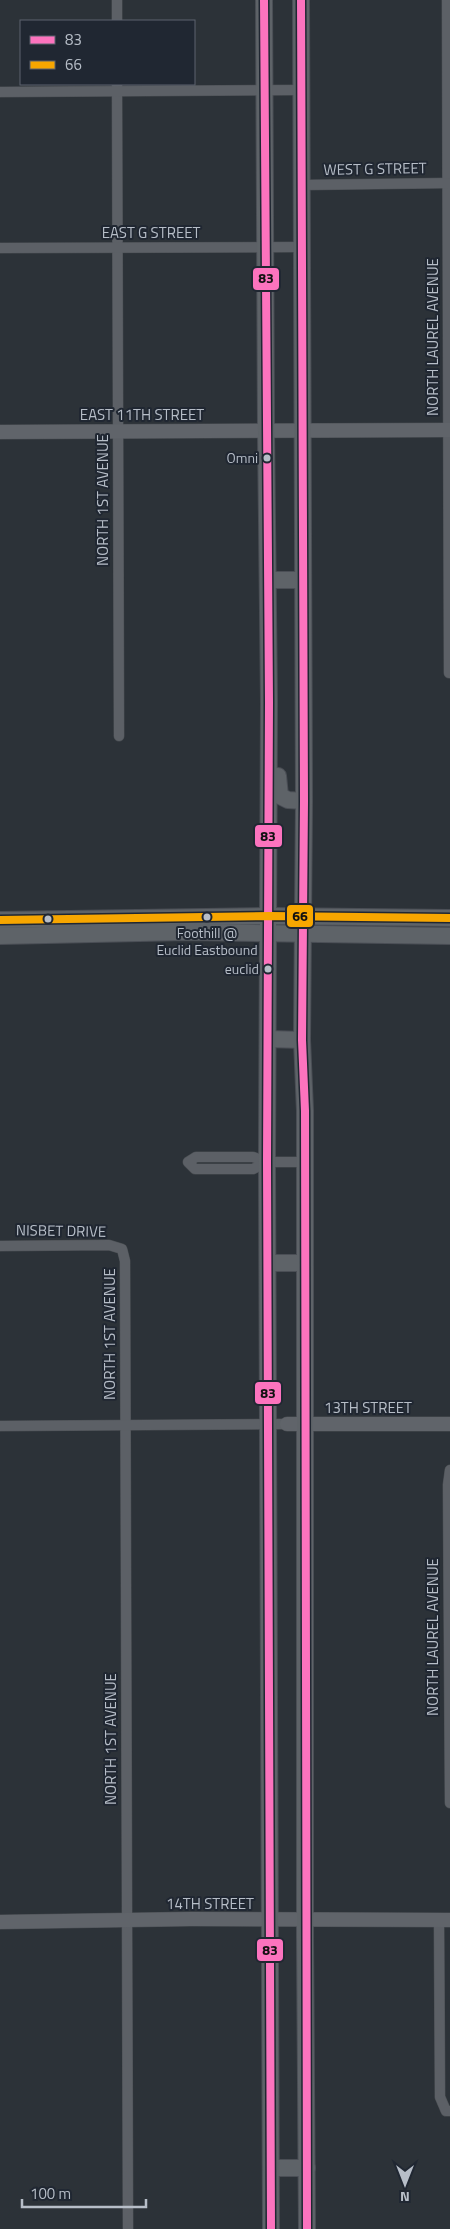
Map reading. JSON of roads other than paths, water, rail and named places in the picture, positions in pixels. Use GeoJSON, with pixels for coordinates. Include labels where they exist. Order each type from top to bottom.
{"type":"FeatureCollection","features":[{"type":"Feature","properties":{"kind":"main road"},"geometry":{"type":"LineString","coordinates":[[264,0],[266,431],[270,702],[270,933],[267,1162],[271,2229]]}},
{"type":"Feature","properties":{"kind":"main road"},"geometry":{"type":"LineString","coordinates":[[301,0],[304,801],[302,1040],[305,1162],[307,2229]]}},
{"type":"Feature","properties":{"kind":"main road"},"geometry":{"type":"LineString","coordinates":[[269,580],[302,580]]}},
{"type":"Feature","properties":{"kind":"main road"},"geometry":{"type":"LineString","coordinates":[[270,702],[278,740],[278,790],[280,796],[288,800],[304,801]]}},
{"type":"Feature","properties":{"kind":"main road"},"geometry":{"type":"LineString","coordinates":[[0,920],[270,916],[303,918],[450,918]]}},
{"type":"Feature","properties":{"kind":"main road"},"geometry":{"type":"LineString","coordinates":[[0,936],[270,933],[450,936]]}},
{"type":"Feature","properties":{"kind":"main road"},"geometry":{"type":"LineString","coordinates":[[269,1039],[302,1040]]}},
{"type":"Feature","properties":{"kind":"main road"},"geometry":{"type":"LineString","coordinates":[[268,1262],[305,1262]]}},
{"type":"Feature","properties":{"kind":"main road"},"geometry":{"type":"LineString","coordinates":[[271,2168],[306,2168]]}},
{"type":"Feature","properties":{"kind":"street"},"geometry":{"type":"LineString","coordinates":[[117,0],[117,20]]}},
{"type":"Feature","properties":{"kind":"street","name":"NORTH LAUREL AVENUE"},"geometry":{"type":"LineString","coordinates":[[447,0],[449,673]]}},
{"type":"Feature","properties":{"kind":"street"},"geometry":{"type":"LineString","coordinates":[[0,92],[118,88],[301,90]]}},
{"type":"Feature","properties":{"kind":"street","name":"NORTH 1ST AVENUE"},"geometry":{"type":"LineString","coordinates":[[118,88],[119,736]]}},
{"type":"Feature","properties":{"kind":"street","name":"WEST G STREET"},"geometry":{"type":"LineString","coordinates":[[302,185],[449,183]]}},
{"type":"Feature","properties":{"kind":"street","name":"EAST G STREET"},"geometry":{"type":"LineString","coordinates":[[0,248],[301,247]]}},
{"type":"Feature","properties":{"kind":"street","name":"EAST 11TH STREET"},"geometry":{"type":"LineString","coordinates":[[0,432],[449,430]]}},
{"type":"Feature","properties":{"kind":"street"},"geometry":{"type":"LineString","coordinates":[[267,1162],[253,1169],[195,1169],[188,1162],[196,1157],[253,1156],[267,1162],[305,1162]]}},
{"type":"Feature","properties":{"kind":"street","name":"NISBET DRIVE"},"geometry":{"type":"LineString","coordinates":[[0,1246],[109,1246],[122,1249]]}},
{"type":"Feature","properties":{"kind":"street","name":"NORTH 1ST AVENUE"},"geometry":{"type":"LineString","coordinates":[[122,1249],[125,1261],[128,2229]]}},
{"type":"Feature","properties":{"kind":"street"},"geometry":{"type":"LineString","coordinates":[[0,1426],[287,1424]]}},
{"type":"Feature","properties":{"kind":"street","name":"13TH STREET"},"geometry":{"type":"LineString","coordinates":[[287,1424],[450,1424]]}},
{"type":"Feature","properties":{"kind":"street","name":"NORTH LAUREL AVENUE"},"geometry":{"type":"LineString","coordinates":[[449,1803],[450,1470]]}},
{"type":"Feature","properties":{"kind":"street"},"geometry":{"type":"LineString","coordinates":[[444,1920],[440,2097],[448,2111]]}},
{"type":"Feature","properties":{"kind":"street","name":"14TH STREET"},"geometry":{"type":"LineString","coordinates":[[0,1922],[444,1920]]}},
{"type":"Feature","properties":{"kind":"place","name":"Omni"},"geometry":{"type":"Point","coordinates":[267,458]}},
{"type":"Feature","properties":{"kind":"place","name":"Foothill @ Euclid Eastbound"},"geometry":{"type":"Point","coordinates":[207,917]}},
{"type":"Feature","properties":{"kind":"place","name":"euclid"},"geometry":{"type":"Point","coordinates":[268,969]}}]}
